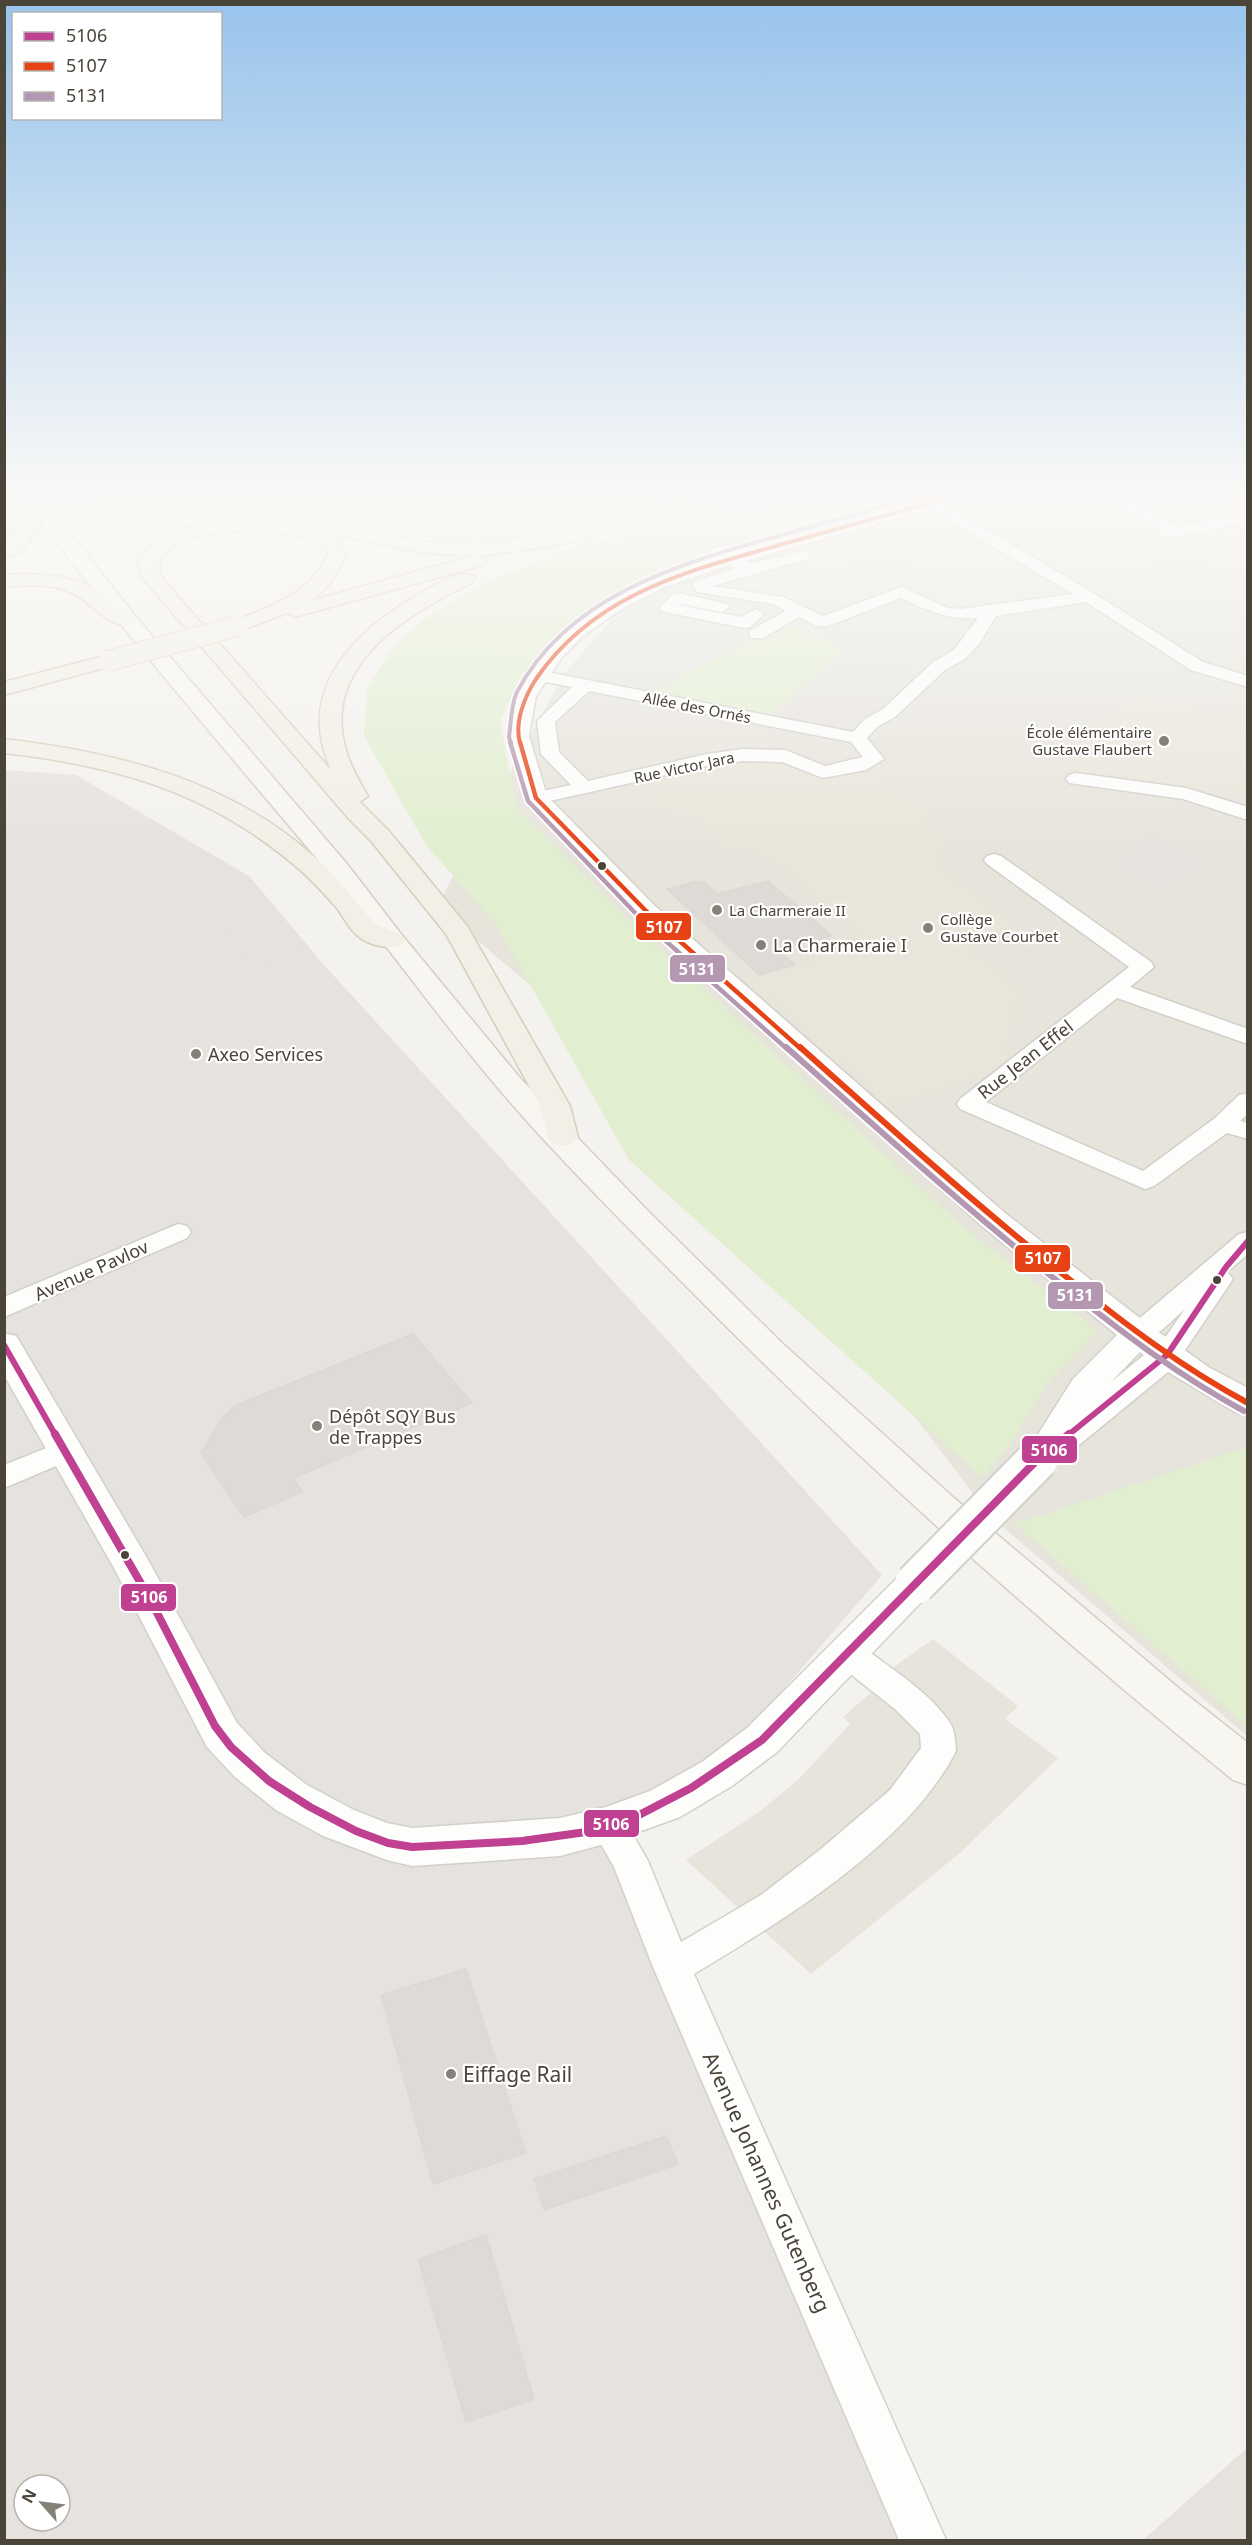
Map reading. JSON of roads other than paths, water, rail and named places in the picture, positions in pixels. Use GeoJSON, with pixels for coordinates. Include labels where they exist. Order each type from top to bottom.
{"type":"FeatureCollection","features":[{"type":"Feature","properties":{"kind":"main road"},"geometry":{"type":"LineString","coordinates":[[128,620],[338,869],[392,940],[510,1084],[563,1137],[638,1220],[770,1351],[941,1508],[1167,1703],[1248,1768]]}},
{"type":"Feature","properties":{"kind":"main road"},"geometry":{"type":"LineString","coordinates":[[188,620],[357,814],[380,836],[458,932],[555,1106],[563,1137]]}},
{"type":"Feature","properties":{"kind":"main road"},"geometry":{"type":"LineString","coordinates":[[238,626],[252,620]]}},
{"type":"Feature","properties":{"kind":"main road"},"geometry":{"type":"LineString","coordinates":[[4,688],[262,620]]}},
{"type":"Feature","properties":{"kind":"main road"},"geometry":{"type":"LineString","coordinates":[[380,836],[349,783],[334,749],[330,720],[334,693],[342,674],[375,633],[394,620]]}},
{"type":"Feature","properties":{"kind":"main road"},"geometry":{"type":"LineString","coordinates":[[4,672],[97,663]]}},
{"type":"Feature","properties":{"kind":"main road"},"geometry":{"type":"LineString","coordinates":[[4,746],[62,752],[127,765],[175,781],[217,802],[296,854],[343,900],[370,933],[392,940]]}},
{"type":"Feature","properties":{"kind":"street"},"geometry":{"type":"LineString","coordinates":[[594,620],[575,633],[537,675],[525,696],[518,736],[536,798],[646,911],[873,1115],[994,1220],[1167,1355],[1198,1376],[1248,1403]]}},
{"type":"Feature","properties":{"kind":"street"},"geometry":{"type":"LineString","coordinates":[[757,634],[782,620]]}},
{"type":"Feature","properties":{"kind":"street"},"geometry":{"type":"LineString","coordinates":[[857,730],[889,714],[939,666],[967,647],[985,620]]}},
{"type":"Feature","properties":{"kind":"street"},"geometry":{"type":"LineString","coordinates":[[1125,620],[1197,666],[1248,682]]}},
{"type":"Feature","properties":{"kind":"street"},"geometry":{"type":"LineString","coordinates":[[914,661],[939,666]]}},
{"type":"Feature","properties":{"kind":"street","name":"Allée des Ornés"},"geometry":{"type":"LineString","coordinates":[[537,675],[857,730]]}},
{"type":"Feature","properties":{"kind":"street"},"geometry":{"type":"LineString","coordinates":[[585,685],[546,721],[550,754],[585,788]]}},
{"type":"Feature","properties":{"kind":"street","name":"Rue Victor Jara"},"geometry":{"type":"LineString","coordinates":[[536,798],[707,760],[742,755],[785,756],[815,770],[835,771],[868,764],[875,759],[857,730]]}},
{"type":"Feature","properties":{"kind":"street"},"geometry":{"type":"LineString","coordinates":[[1076,780],[1186,794],[1248,813]]}},
{"type":"Feature","properties":{"kind":"street"},"geometry":{"type":"LineString","coordinates":[[994,860],[1143,967],[1114,989]]}},
{"type":"Feature","properties":{"kind":"street"},"geometry":{"type":"LineString","coordinates":[[1114,989],[1248,1037]]}},
{"type":"Feature","properties":{"kind":"street","name":"Rue Jean Effel"},"geometry":{"type":"LineString","coordinates":[[1114,989],[969,1104],[1145,1181],[1224,1123],[1248,1100]]}},
{"type":"Feature","properties":{"kind":"street"},"geometry":{"type":"LineString","coordinates":[[1224,1123],[1248,1132]]}},
{"type":"Feature","properties":{"kind":"street","name":"Avenue Pavlov"},"geometry":{"type":"LineString","coordinates":[[4,1308],[178,1232]]}},
{"type":"Feature","properties":{"kind":"street"},"geometry":{"type":"LineString","coordinates":[[1041,1456],[1085,1387],[1138,1334],[1242,1246]]}},
{"type":"Feature","properties":{"kind":"street"},"geometry":{"type":"LineString","coordinates":[[4,1344],[151,1600],[215,1726],[231,1747],[269,1781],[356,1831],[388,1843],[412,1847],[560,1837],[608,1825],[665,1804],[717,1774],[762,1740],[1041,1456],[1167,1355],[1182,1337],[1242,1246]]}},
{"type":"Feature","properties":{"kind":"street"},"geometry":{"type":"LineString","coordinates":[[4,1477],[64,1451]]}},
{"type":"Feature","properties":{"kind":"street"},"geometry":{"type":"LineString","coordinates":[[672,1967],[774,1906],[834,1860],[903,1800],[939,1751],[936,1729],[907,1700],[847,1653]]}},
{"type":"Feature","properties":{"kind":"street","name":"Avenue Johannes Gutenberg"},"geometry":{"type":"LineString","coordinates":[[608,1825],[630,1861],[672,1967],[923,2541]]}},
{"type":"Feature","properties":{"kind":"place","name":"École élémentaire Gustave Flaubert"},"geometry":{"type":"Point","coordinates":[1164,741]}},
{"type":"Feature","properties":{"kind":"place","name":"La Charmeraie II"},"geometry":{"type":"Point","coordinates":[717,910]}},
{"type":"Feature","properties":{"kind":"place","name":"Collège Gustave Courbet"},"geometry":{"type":"Point","coordinates":[928,928]}},
{"type":"Feature","properties":{"kind":"place","name":"La Charmeraie I"},"geometry":{"type":"Point","coordinates":[761,945]}},
{"type":"Feature","properties":{"kind":"place","name":"Axeo Services"},"geometry":{"type":"Point","coordinates":[196,1054]}},
{"type":"Feature","properties":{"kind":"place","name":"Dépôt SQY Bus de Trappes"},"geometry":{"type":"Point","coordinates":[317,1426]}},
{"type":"Feature","properties":{"kind":"place","name":"Eiffage Rail"},"geometry":{"type":"Point","coordinates":[451,2074]}}]}
